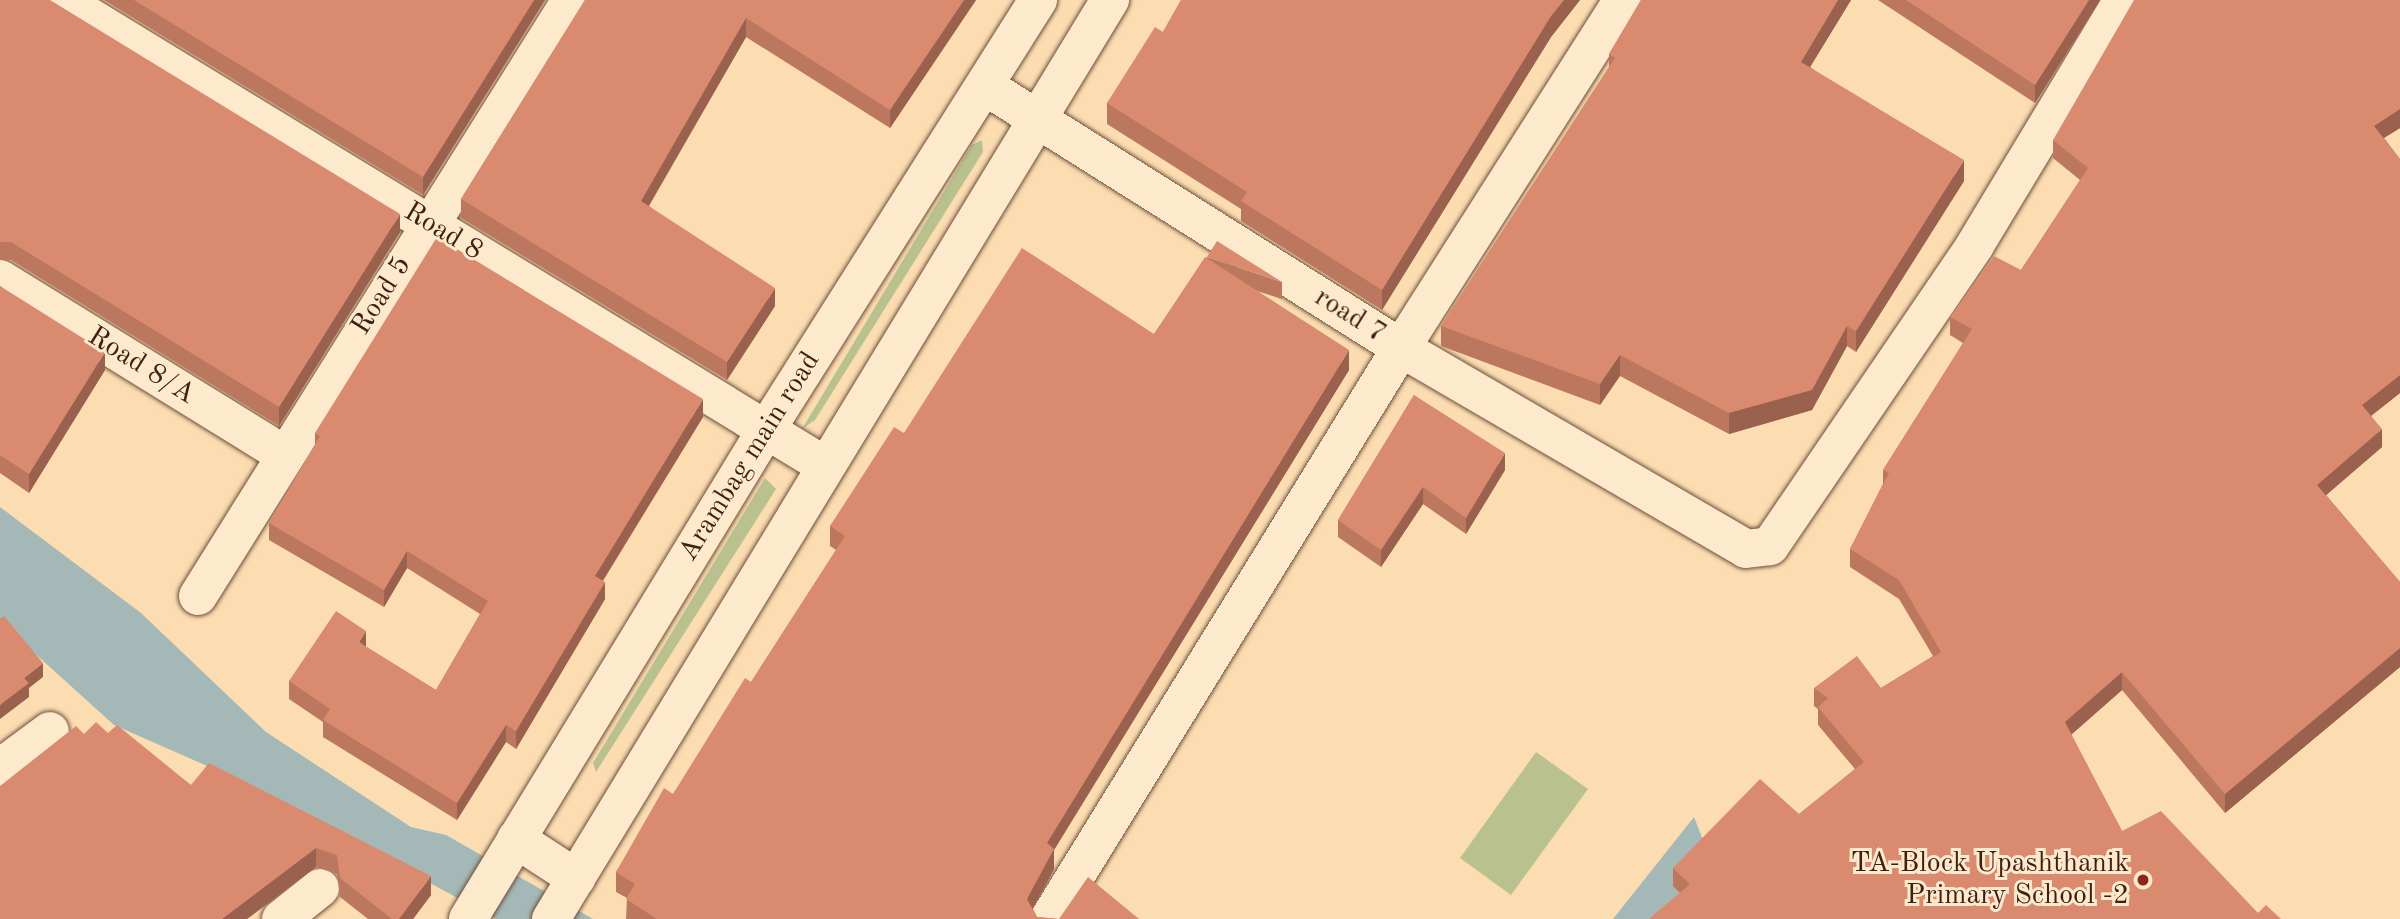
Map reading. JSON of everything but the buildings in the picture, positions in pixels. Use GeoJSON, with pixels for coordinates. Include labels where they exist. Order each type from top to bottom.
{"type":"FeatureCollection","features":[{"type":"Feature","properties":{"kind":"street","name":"Road 8"},"geometry":{"type":"LineString","coordinates":[[62,0],[824,465]]}},
{"type":"Feature","properties":{"kind":"street","name":"Road 5"},"geometry":{"type":"LineString","coordinates":[[198,596],[283,454],[571,0]]}},
{"type":"Feature","properties":{"kind":"street","name":"Arambag main road"},"geometry":{"type":"LineString","coordinates":[[468,919],[765,429],[1038,0]]}},
{"type":"Feature","properties":{"kind":"street"},"geometry":{"type":"LineString","coordinates":[[551,919],[824,465],[1040,120],[1110,0]]}},
{"type":"Feature","properties":{"kind":"street","name":"road 7"},"geometry":{"type":"LineString","coordinates":[[985,86],[1401,348],[1623,0]]}},
{"type":"Feature","properties":{"kind":"street"},"geometry":{"type":"LineString","coordinates":[[1049,919],[1401,348],[1746,549],[1770,546],[1975,245],[2123,0]]}},
{"type":"Feature","properties":{"kind":"street","name":"Road 8/A"},"geometry":{"type":"LineString","coordinates":[[0,279],[283,454]]}},
{"type":"Feature","properties":{"kind":"street"},"geometry":{"type":"LineString","coordinates":[[0,768],[50,731]]}},
{"type":"Feature","properties":{"kind":"street"},"geometry":{"type":"LineString","coordinates":[[516,839],[576,878]]}},
{"type":"Feature","properties":{"kind":"street"},"geometry":{"type":"LineString","coordinates":[[281,919],[320,888]]}},
{"type":"Feature","properties":{"kind":"green space"},"geometry":{"type":"Polygon","coordinates":[[[982,140],[983,152],[815,420],[802,429],[972,145],[982,140]]]}},
{"type":"Feature","properties":{"kind":"green space"},"geometry":{"type":"Polygon","coordinates":[[[765,478],[776,489],[596,772],[593,763],[765,478]]]}},
{"type":"Feature","properties":{"kind":"green space"},"geometry":{"type":"Polygon","coordinates":[[[1536,752],[1588,789],[1511,895],[1460,858],[1536,752]]]}},
{"type":"Feature","properties":{"kind":"shaded area"},"geometry":{"type":"Polygon","coordinates":[[[0,507],[141,613],[266,732],[411,827],[446,835],[593,919],[496,919],[248,784],[114,725],[0,622],[0,507]]]}},
{"type":"Feature","properties":{"kind":"shaded area"},"geometry":{"type":"Polygon","coordinates":[[[1694,817],[1734,919],[1613,919],[1694,817]]]}},
{"type":"Feature","properties":{"kind":"place","name":"TA-Block Upashthanik Primary School -2"},"geometry":{"type":"Point","coordinates":[2143,880]}}]}
